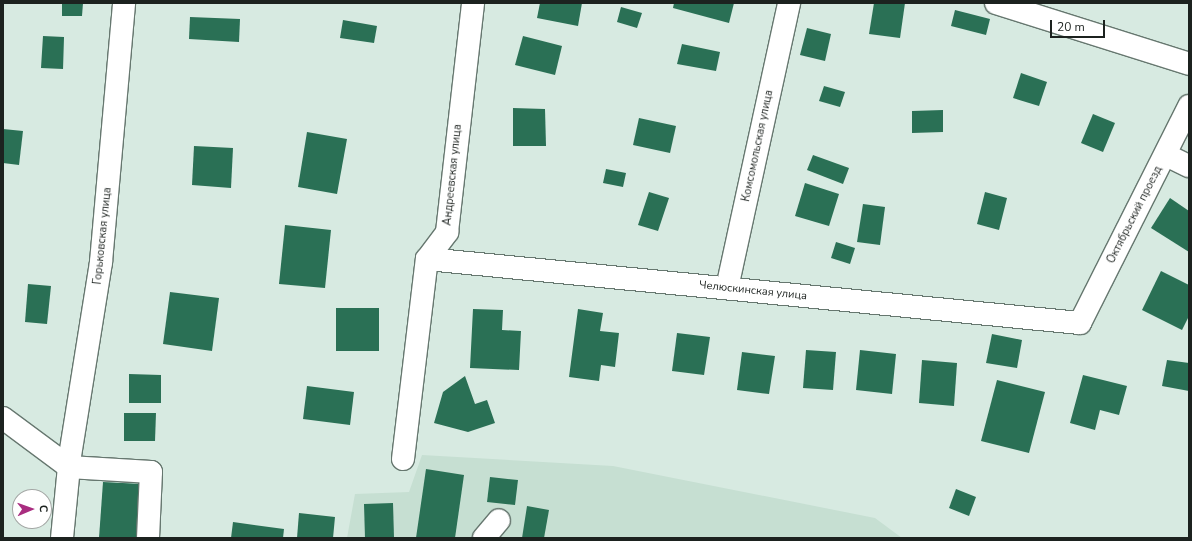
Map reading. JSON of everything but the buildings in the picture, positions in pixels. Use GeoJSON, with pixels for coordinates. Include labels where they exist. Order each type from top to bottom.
{"type":"FeatureCollection","features":[{"type":"Feature","properties":{"kind":"street","name":"Горьковская улица"},"geometry":{"type":"LineString","coordinates":[[62,538],[69,466],[101,262],[124,3]]}},
{"type":"Feature","properties":{"kind":"street","name":"Андреевская улица"},"geometry":{"type":"LineString","coordinates":[[426,259],[447,232],[473,3]]}},
{"type":"Feature","properties":{"kind":"street","name":"Комсомольская улица"},"geometry":{"type":"LineString","coordinates":[[727,288],[789,3]]}},
{"type":"Feature","properties":{"kind":"street"},"geometry":{"type":"LineString","coordinates":[[996,3],[1189,64]]}},
{"type":"Feature","properties":{"kind":"street","name":"Октябрьский проезд"},"geometry":{"type":"LineString","coordinates":[[1080,323],[1166,155],[1189,106]]}},
{"type":"Feature","properties":{"kind":"street"},"geometry":{"type":"LineString","coordinates":[[1166,155],[1189,166]]}},
{"type":"Feature","properties":{"kind":"street"},"geometry":{"type":"LineString","coordinates":[[403,459],[426,259]]}},
{"type":"Feature","properties":{"kind":"street","name":"Челюскинская улица"},"geometry":{"type":"LineString","coordinates":[[426,259],[1080,323]]}},
{"type":"Feature","properties":{"kind":"street"},"geometry":{"type":"LineString","coordinates":[[3,418],[69,466],[151,472],[148,538]]}},
{"type":"Feature","properties":{"kind":"street"},"geometry":{"type":"LineString","coordinates":[[484,538],[499,520]]}},
{"type":"Feature","properties":{"kind":"shaded area"},"geometry":{"type":"Polygon","coordinates":[[[422,455],[613,466],[875,518],[902,538],[347,538],[355,494],[409,492],[422,455]]]}}]}
